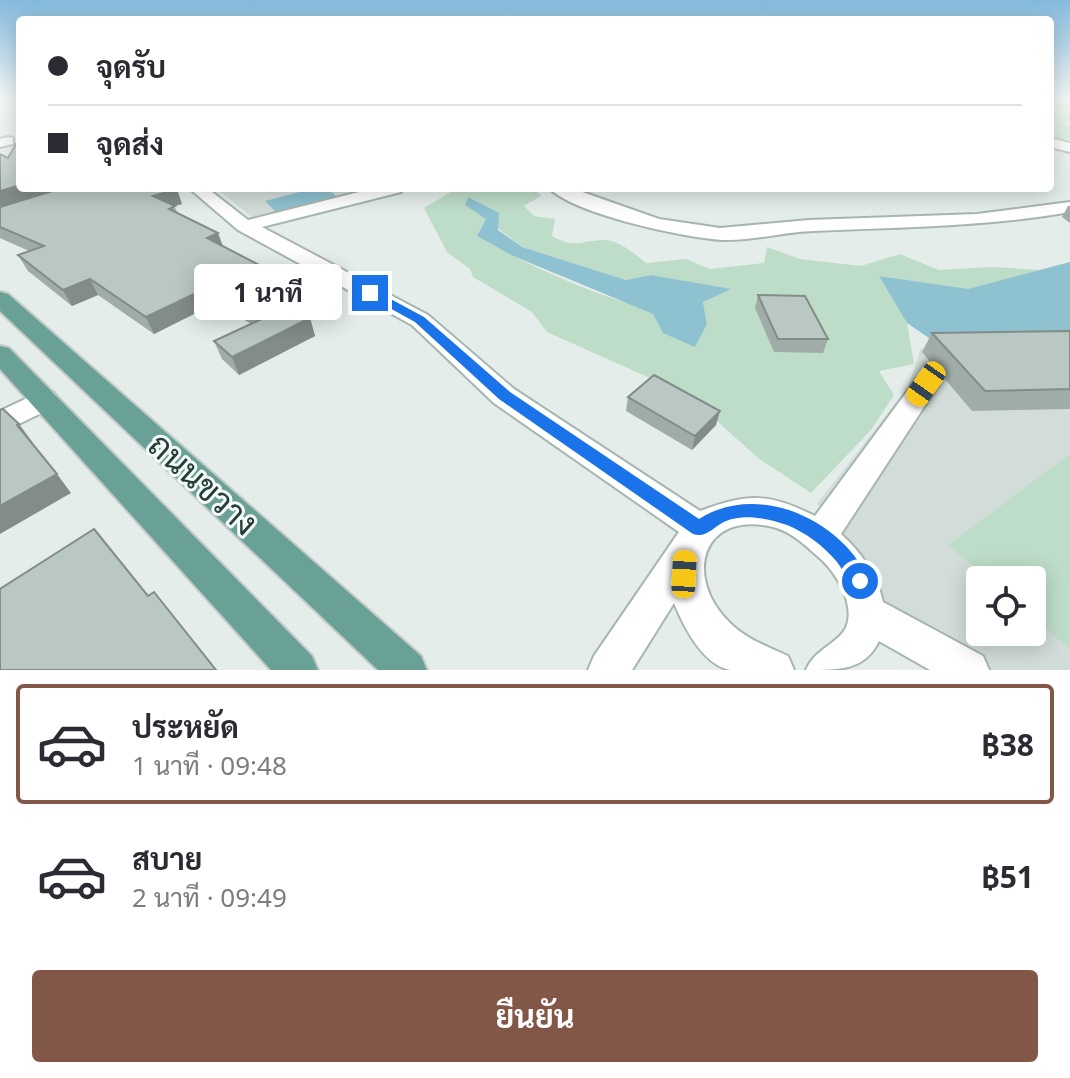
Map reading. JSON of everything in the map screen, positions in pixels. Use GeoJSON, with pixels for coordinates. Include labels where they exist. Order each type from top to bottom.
{"type":"FeatureCollection","features":[{"type":"Feature","properties":{"kind":"main road","name":"ถนนขวาง"},"geometry":{"type":"LineString","coordinates":[[0,299],[407,670]]}},
{"type":"Feature","properties":{"kind":"main road"},"geometry":{"type":"LineString","coordinates":[[0,352],[39,334]]}},
{"type":"Feature","properties":{"kind":"main road","name":"ถนนขวาง"},"geometry":{"type":"LineString","coordinates":[[0,352],[298,670]]}},
{"type":"Feature","properties":{"kind":"street"},"geometry":{"type":"LineString","coordinates":[[202,192],[245,226],[420,320],[504,396],[692,543]]}},
{"type":"Feature","properties":{"kind":"street"},"geometry":{"type":"LineString","coordinates":[[245,226],[379,192]]}},
{"type":"Feature","properties":{"kind":"street"},"geometry":{"type":"LineString","coordinates":[[565,192],[654,224],[721,234],[814,225],[954,224],[1026,216],[1070,207]]}},
{"type":"Feature","properties":{"kind":"street"},"geometry":{"type":"LineString","coordinates":[[821,535],[926,384]]}},
{"type":"Feature","properties":{"kind":"street"},"geometry":{"type":"LineString","coordinates":[[0,423],[44,400]]}},
{"type":"Feature","properties":{"kind":"street"},"geometry":{"type":"LineString","coordinates":[[608,670],[692,543],[720,515],[736,511],[763,511],[796,520],[821,535],[844,556],[860,581],[868,614],[864,639],[838,667]]}},
{"type":"Feature","properties":{"kind":"street"},"geometry":{"type":"LineString","coordinates":[[692,543],[684,574],[692,605],[715,636],[743,658],[774,670]]}},
{"type":"Feature","properties":{"kind":"street"},"geometry":{"type":"LineString","coordinates":[[868,614],[969,670]]}},
{"type":"Feature","properties":{"kind":"shaded area"},"geometry":{"type":"Polygon","coordinates":[[[221,192],[371,192],[254,219],[221,192]]]}},
{"type":"Feature","properties":{"kind":"shaded area"},"geometry":{"type":"Polygon","coordinates":[[[1070,346],[1070,670],[986,670],[881,607],[872,570],[817,504],[908,387],[921,348],[1070,346]]]}},
{"type":"Feature","properties":{"kind":"green space"},"geometry":{"type":"Polygon","coordinates":[[[1054,129],[1070,129],[1070,140],[1054,138],[1054,129]]]}},
{"type":"Feature","properties":{"kind":"green space"},"geometry":{"type":"Polygon","coordinates":[[[451,192],[538,192],[541,196],[524,206],[534,216],[555,219],[552,236],[571,243],[614,242],[646,263],[686,259],[710,269],[764,263],[767,247],[800,259],[861,266],[900,254],[939,270],[993,267],[1041,270],[968,290],[880,276],[907,323],[914,364],[879,371],[894,395],[871,430],[811,493],[758,458],[688,395],[547,332],[532,312],[473,277],[470,269],[447,252],[424,208],[451,192]],[[486,219],[477,236],[532,265],[588,289],[647,309],[707,324],[703,302],[728,289],[651,275],[626,280],[522,247],[486,219]]]}},
{"type":"Feature","properties":{"kind":"green space"},"geometry":{"type":"Polygon","coordinates":[[[1070,454],[1070,649],[1046,629],[1046,566],[973,566],[948,545],[1070,454]]]}},
{"type":"Feature","properties":{"kind":"water"},"geometry":{"type":"Polygon","coordinates":[[[300,192],[332,192],[337,197],[277,213],[265,201],[300,192]]]}},
{"type":"Feature","properties":{"kind":"water"},"geometry":{"type":"Polygon","coordinates":[[[468,197],[499,213],[498,230],[522,247],[626,280],[651,275],[731,289],[703,302],[707,324],[695,347],[663,333],[653,314],[511,255],[477,236],[486,219],[465,205],[468,197]]]}},
{"type":"Feature","properties":{"kind":"water"},"geometry":{"type":"Polygon","coordinates":[[[1070,262],[1070,335],[942,347],[907,323],[879,276],[968,289],[1070,262]]]}},
{"type":"Feature","properties":{"kind":"building"},"geometry":{"type":"Polygon","coordinates":[[[16,144],[16,186],[0,191],[0,154],[8,158],[16,144]]]}},
{"type":"Feature","properties":{"kind":"building"},"geometry":{"type":"Polygon","coordinates":[[[49,192],[167,192],[153,196],[175,206],[169,209],[218,233],[207,238],[267,269],[272,267],[301,282],[277,294],[310,318],[232,357],[214,341],[264,318],[209,287],[146,317],[90,279],[63,290],[18,255],[44,246],[0,227],[0,207],[49,192]]]}},
{"type":"Feature","properties":{"kind":"building"},"geometry":{"type":"Polygon","coordinates":[[[758,295],[805,296],[828,339],[778,339],[758,295]]]}},
{"type":"Feature","properties":{"kind":"building"},"geometry":{"type":"Polygon","coordinates":[[[1070,331],[1070,389],[985,391],[932,333],[1070,331]]]}},
{"type":"Feature","properties":{"kind":"building"},"geometry":{"type":"Polygon","coordinates":[[[654,375],[720,411],[695,436],[628,397],[654,375]]]}},
{"type":"Feature","properties":{"kind":"building"},"geometry":{"type":"Polygon","coordinates":[[[3,409],[19,424],[57,474],[0,506],[0,410],[3,409]]]}},
{"type":"Feature","properties":{"kind":"building"},"geometry":{"type":"Polygon","coordinates":[[[94,529],[148,596],[154,592],[216,670],[0,670],[0,589],[94,529]]]}},
{"type":"Feature","properties":{"kind":"route"},"geometry":{"type":"LineString","coordinates":[[370,293],[420,320],[504,396],[699,528],[720,515],[736,511],[763,511],[796,520],[821,535],[844,556],[860,581]]}}]}
